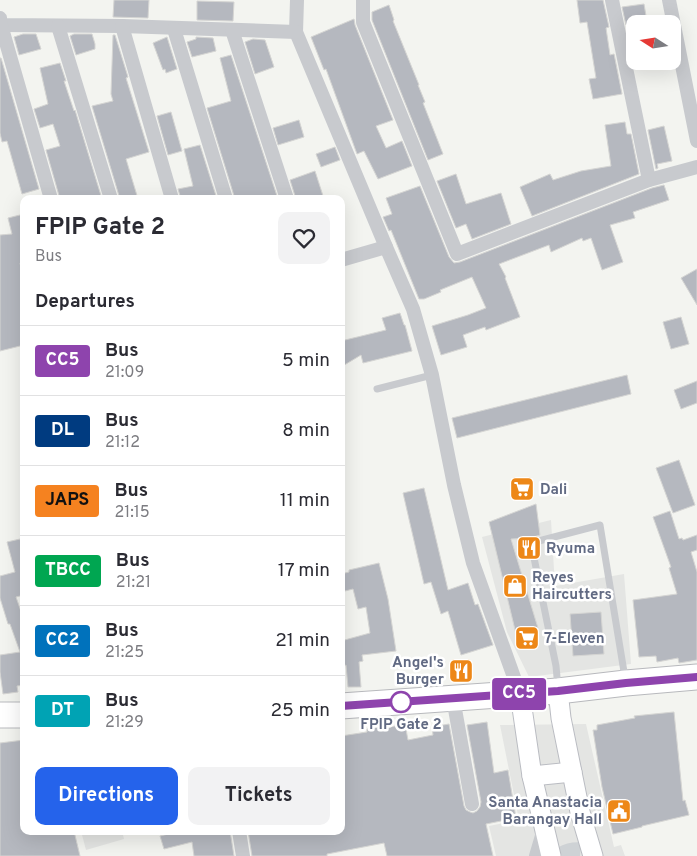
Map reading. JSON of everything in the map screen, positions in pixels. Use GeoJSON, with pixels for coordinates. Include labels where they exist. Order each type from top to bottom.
{"type":"FeatureCollection","features":[{"type":"Feature","properties":{"kind":"highway"},"geometry":{"type":"LineString","coordinates":[[345,706],[520,694],[697,678]]}},
{"type":"Feature","properties":{"kind":"highway"},"geometry":{"type":"LineString","coordinates":[[0,715],[20,715]]}},
{"type":"Feature","properties":{"kind":"street"},"geometry":{"type":"LineString","coordinates":[[297,0],[296,32],[413,309],[432,375],[454,485],[473,563],[520,694],[532,776],[550,856]]}},
{"type":"Feature","properties":{"kind":"street"},"geometry":{"type":"LineString","coordinates":[[363,0],[363,22],[457,254],[649,180],[697,167]]}},
{"type":"Feature","properties":{"kind":"street"},"geometry":{"type":"LineString","coordinates":[[612,0],[649,180]]}},
{"type":"Feature","properties":{"kind":"street"},"geometry":{"type":"LineString","coordinates":[[669,0],[697,141]]}},
{"type":"Feature","properties":{"kind":"street"},"geometry":{"type":"LineString","coordinates":[[50,195],[1,21],[58,26],[122,26],[296,32]]}},
{"type":"Feature","properties":{"kind":"street"},"geometry":{"type":"LineString","coordinates":[[58,26],[110,195]]}},
{"type":"Feature","properties":{"kind":"street"},"geometry":{"type":"LineString","coordinates":[[122,26],[171,195]]}},
{"type":"Feature","properties":{"kind":"street"},"geometry":{"type":"LineString","coordinates":[[174,29],[225,195]]}},
{"type":"Feature","properties":{"kind":"street"},"geometry":{"type":"LineString","coordinates":[[232,30],[286,195]]}},
{"type":"Feature","properties":{"kind":"street"},"geometry":{"type":"LineString","coordinates":[[345,259],[386,247]]}},
{"type":"Feature","properties":{"kind":"street"},"geometry":{"type":"LineString","coordinates":[[558,691],[561,718],[580,812],[593,856]]}},
{"type":"Feature","properties":{"kind":"street"},"geometry":{"type":"LineString","coordinates":[[453,698],[472,804]]}},
{"type":"Feature","properties":{"kind":"street"},"geometry":{"type":"LineString","coordinates":[[532,776],[572,772]]}},
{"type":"Feature","properties":{"kind":"street"},"geometry":{"type":"LineString","coordinates":[[536,856],[544,828]]}},
{"type":"Feature","properties":{"kind":"street"},"geometry":{"type":"LineString","coordinates":[[240,835],[243,856]]}},
{"type":"Feature","properties":{"kind":"lane"},"geometry":{"type":"LineString","coordinates":[[377,390],[432,375]]}},
{"type":"Feature","properties":{"kind":"lane"},"geometry":{"type":"LineString","coordinates":[[558,691],[556,666],[531,543],[600,525],[626,683]]}},
{"type":"Feature","properties":{"kind":"shaded area"},"geometry":{"type":"Polygon","coordinates":[[[551,520],[555,586],[624,574],[631,664],[529,677],[507,632],[482,537],[551,520]]]}},
{"type":"Feature","properties":{"kind":"shaded area"},"geometry":{"type":"Polygon","coordinates":[[[586,724],[614,847],[621,845],[625,856],[496,856],[489,826],[519,820],[500,725],[586,724]]]}},
{"type":"Feature","properties":{"kind":"shaded area"},"geometry":{"type":"Polygon","coordinates":[[[82,835],[123,835],[124,839],[86,850],[82,835]]]}},
{"type":"Feature","properties":{"kind":"building"},"geometry":{"type":"Polygon","coordinates":[[[114,0],[149,0],[148,18],[113,17],[114,0]]]}},
{"type":"Feature","properties":{"kind":"building"},"geometry":{"type":"Polygon","coordinates":[[[577,0],[603,0],[609,27],[606,28],[610,55],[614,54],[622,94],[593,99],[589,79],[596,78],[587,22],[580,23],[577,0]]]}},
{"type":"Feature","properties":{"kind":"building"},"geometry":{"type":"Polygon","coordinates":[[[197,1],[234,2],[233,21],[197,20],[197,1]]]}},
{"type":"Feature","properties":{"kind":"building"},"geometry":{"type":"Polygon","coordinates":[[[644,4],[646,15],[626,15],[626,25],[622,7],[644,4]]]}},
{"type":"Feature","properties":{"kind":"building"},"geometry":{"type":"Polygon","coordinates":[[[389,5],[393,21],[419,85],[425,102],[423,103],[443,154],[428,160],[372,20],[372,12],[389,5]]]}},
{"type":"Feature","properties":{"kind":"building"},"geometry":{"type":"Polygon","coordinates":[[[354,19],[393,120],[376,126],[386,148],[402,141],[412,166],[378,179],[364,151],[357,154],[326,69],[324,70],[311,37],[354,19]]]}},
{"type":"Feature","properties":{"kind":"building"},"geometry":{"type":"Polygon","coordinates":[[[23,34],[36,34],[41,49],[19,55],[14,37],[23,34]]]}},
{"type":"Feature","properties":{"kind":"building"},"geometry":{"type":"Polygon","coordinates":[[[74,34],[92,34],[95,49],[76,55],[70,36],[74,34]]]}},
{"type":"Feature","properties":{"kind":"building"},"geometry":{"type":"Polygon","coordinates":[[[113,35],[115,35],[149,152],[126,159],[137,195],[119,195],[92,106],[113,101],[111,94],[113,35]]]}},
{"type":"Feature","properties":{"kind":"building"},"geometry":{"type":"Polygon","coordinates":[[[167,37],[177,69],[166,73],[165,69],[163,70],[153,43],[167,37]]]}},
{"type":"Feature","properties":{"kind":"building"},"geometry":{"type":"Polygon","coordinates":[[[196,37],[213,38],[216,51],[192,57],[187,42],[196,39],[196,37]]]}},
{"type":"Feature","properties":{"kind":"building"},"geometry":{"type":"Polygon","coordinates":[[[253,39],[265,40],[274,67],[255,74],[245,42],[253,39]]]}},
{"type":"Feature","properties":{"kind":"building"},"geometry":{"type":"Polygon","coordinates":[[[231,55],[277,195],[234,195],[207,108],[231,101],[220,58],[231,55]]]}},
{"type":"Feature","properties":{"kind":"building"},"geometry":{"type":"Polygon","coordinates":[[[0,58],[39,189],[22,194],[7,141],[2,142],[0,133],[0,58]]]}},
{"type":"Feature","properties":{"kind":"building"},"geometry":{"type":"Polygon","coordinates":[[[60,63],[101,195],[59,195],[46,150],[60,146],[53,124],[40,128],[34,109],[48,104],[40,68],[60,63]]]}},
{"type":"Feature","properties":{"kind":"building"},"geometry":{"type":"Polygon","coordinates":[[[171,112],[182,151],[168,155],[157,116],[171,112]]]}},
{"type":"Feature","properties":{"kind":"building"},"geometry":{"type":"Polygon","coordinates":[[[299,120],[304,137],[278,145],[273,128],[299,120]]]}},
{"type":"Feature","properties":{"kind":"building"},"geometry":{"type":"Polygon","coordinates":[[[625,122],[627,134],[631,134],[639,174],[532,216],[520,187],[550,174],[553,180],[581,171],[611,166],[605,125],[625,122]]]}},
{"type":"Feature","properties":{"kind":"building"},"geometry":{"type":"Polygon","coordinates":[[[664,126],[672,161],[657,164],[658,168],[656,169],[648,130],[664,126]]]}},
{"type":"Feature","properties":{"kind":"building"},"geometry":{"type":"Polygon","coordinates":[[[200,145],[216,195],[180,195],[178,189],[193,186],[184,149],[200,145]]]}},
{"type":"Feature","properties":{"kind":"building"},"geometry":{"type":"Polygon","coordinates":[[[335,147],[340,160],[321,167],[316,154],[335,147]]]}},
{"type":"Feature","properties":{"kind":"building"},"geometry":{"type":"Polygon","coordinates":[[[315,171],[323,195],[295,195],[290,180],[315,171]]]}},
{"type":"Feature","properties":{"kind":"building"},"geometry":{"type":"Polygon","coordinates":[[[456,174],[466,204],[501,193],[511,224],[472,239],[466,224],[456,228],[437,181],[456,174]]]}},
{"type":"Feature","properties":{"kind":"building"},"geometry":{"type":"Polygon","coordinates":[[[664,185],[669,200],[633,212],[635,218],[610,225],[623,262],[602,270],[591,238],[583,241],[582,238],[551,252],[549,245],[499,264],[506,277],[520,317],[486,330],[485,327],[463,335],[467,347],[441,355],[432,326],[486,308],[472,277],[440,290],[441,292],[424,299],[419,299],[391,230],[389,231],[383,217],[392,214],[386,198],[420,186],[449,257],[454,263],[664,185]]]}},
{"type":"Feature","properties":{"kind":"building"},"geometry":{"type":"Polygon","coordinates":[[[20,215],[20,346],[0,351],[0,235],[12,234],[8,218],[20,215]]]}},
{"type":"Feature","properties":{"kind":"building"},"geometry":{"type":"Polygon","coordinates":[[[697,269],[697,305],[681,278],[697,269]]]}},
{"type":"Feature","properties":{"kind":"building"},"geometry":{"type":"Polygon","coordinates":[[[400,313],[412,351],[363,363],[361,355],[345,365],[345,340],[386,330],[382,318],[400,313]]]}},
{"type":"Feature","properties":{"kind":"building"},"geometry":{"type":"Polygon","coordinates":[[[681,317],[689,344],[671,349],[663,322],[681,317]]]}},
{"type":"Feature","properties":{"kind":"building"},"geometry":{"type":"Polygon","coordinates":[[[627,375],[631,394],[457,438],[452,418],[627,375]]]}},
{"type":"Feature","properties":{"kind":"building"},"geometry":{"type":"Polygon","coordinates":[[[697,381],[697,403],[681,409],[674,390],[697,381]]]}},
{"type":"Feature","properties":{"kind":"building"},"geometry":{"type":"Polygon","coordinates":[[[679,460],[695,505],[673,513],[656,468],[679,460]]]}},
{"type":"Feature","properties":{"kind":"building"},"geometry":{"type":"Polygon","coordinates":[[[424,488],[448,590],[468,583],[475,605],[478,604],[493,645],[461,655],[448,611],[441,614],[431,582],[424,584],[403,493],[424,488]]]}},
{"type":"Feature","properties":{"kind":"building"},"geometry":{"type":"Polygon","coordinates":[[[536,504],[540,535],[530,538],[511,539],[538,628],[516,634],[489,522],[536,504]]]}},
{"type":"Feature","properties":{"kind":"building"},"geometry":{"type":"Polygon","coordinates":[[[670,511],[679,539],[682,538],[683,540],[697,535],[697,550],[691,552],[697,572],[697,660],[679,663],[678,658],[657,662],[656,656],[639,657],[633,600],[677,594],[669,568],[671,567],[653,517],[670,511]]]}},
{"type":"Feature","properties":{"kind":"building"},"geometry":{"type":"Polygon","coordinates":[[[20,539],[20,596],[16,597],[20,608],[20,652],[10,624],[8,624],[0,598],[0,576],[15,572],[7,542],[20,539]]]}},
{"type":"Feature","properties":{"kind":"building"},"geometry":{"type":"Polygon","coordinates":[[[379,563],[388,599],[396,651],[362,655],[363,661],[359,662],[361,687],[348,687],[345,665],[345,640],[370,633],[366,607],[358,609],[353,589],[345,591],[345,573],[349,572],[349,570],[379,563]]]}},
{"type":"Feature","properties":{"kind":"building"},"geometry":{"type":"Polygon","coordinates":[[[601,612],[604,654],[573,656],[570,614],[601,612]]]}},
{"type":"Feature","properties":{"kind":"building"},"geometry":{"type":"Polygon","coordinates":[[[20,652],[20,686],[17,686],[18,692],[3,694],[0,655],[20,652]]]}},
{"type":"Feature","properties":{"kind":"building"},"geometry":{"type":"Polygon","coordinates":[[[674,712],[683,801],[685,800],[689,815],[613,834],[602,787],[593,730],[597,730],[597,725],[635,718],[634,716],[674,712]]]}},
{"type":"Feature","properties":{"kind":"building"},"geometry":{"type":"Polygon","coordinates":[[[487,722],[494,773],[508,770],[516,818],[486,824],[493,856],[387,856],[384,843],[327,854],[327,856],[252,856],[249,835],[345,835],[345,735],[367,732],[367,729],[405,724],[408,740],[433,735],[432,727],[449,724],[464,806],[470,812],[477,811],[481,802],[467,725],[487,722]]]}},
{"type":"Feature","properties":{"kind":"building"},"geometry":{"type":"Polygon","coordinates":[[[20,740],[20,835],[75,835],[80,856],[0,856],[0,743],[20,740]]]}},
{"type":"Feature","properties":{"kind":"building"},"geometry":{"type":"Polygon","coordinates":[[[231,835],[234,856],[194,856],[192,842],[164,849],[160,836],[231,835]]]}},
{"type":"Feature","properties":{"kind":"tunnel"},"geometry":{"type":"LineString","coordinates":[[562,856],[578,852],[595,856]]}},
{"type":"Feature","properties":{"kind":"bus line","name":"CC5"},"geometry":{"type":"LineString","coordinates":[[345,706],[558,691],[697,677]]}},
{"type":"Feature","properties":{"kind":"place","name":"Dali"},"geometry":{"type":"Point","coordinates":[522,489]}},
{"type":"Feature","properties":{"kind":"place","name":"Ryuma"},"geometry":{"type":"Point","coordinates":[529,548]}},
{"type":"Feature","properties":{"kind":"place","name":"Reyes Haircutters"},"geometry":{"type":"Point","coordinates":[515,586]}},
{"type":"Feature","properties":{"kind":"place","name":"7-Eleven"},"geometry":{"type":"Point","coordinates":[527,638]}},
{"type":"Feature","properties":{"kind":"place","name":"Angel's Burger"},"geometry":{"type":"Point","coordinates":[461,671]}},
{"type":"Feature","properties":{"kind":"place","name":"FPIP Gate 2"},"geometry":{"type":"Point","coordinates":[401,702]}},
{"type":"Feature","properties":{"kind":"place","name":"Santa Anastacia Barangay Hall"},"geometry":{"type":"Point","coordinates":[619,811]}}]}
